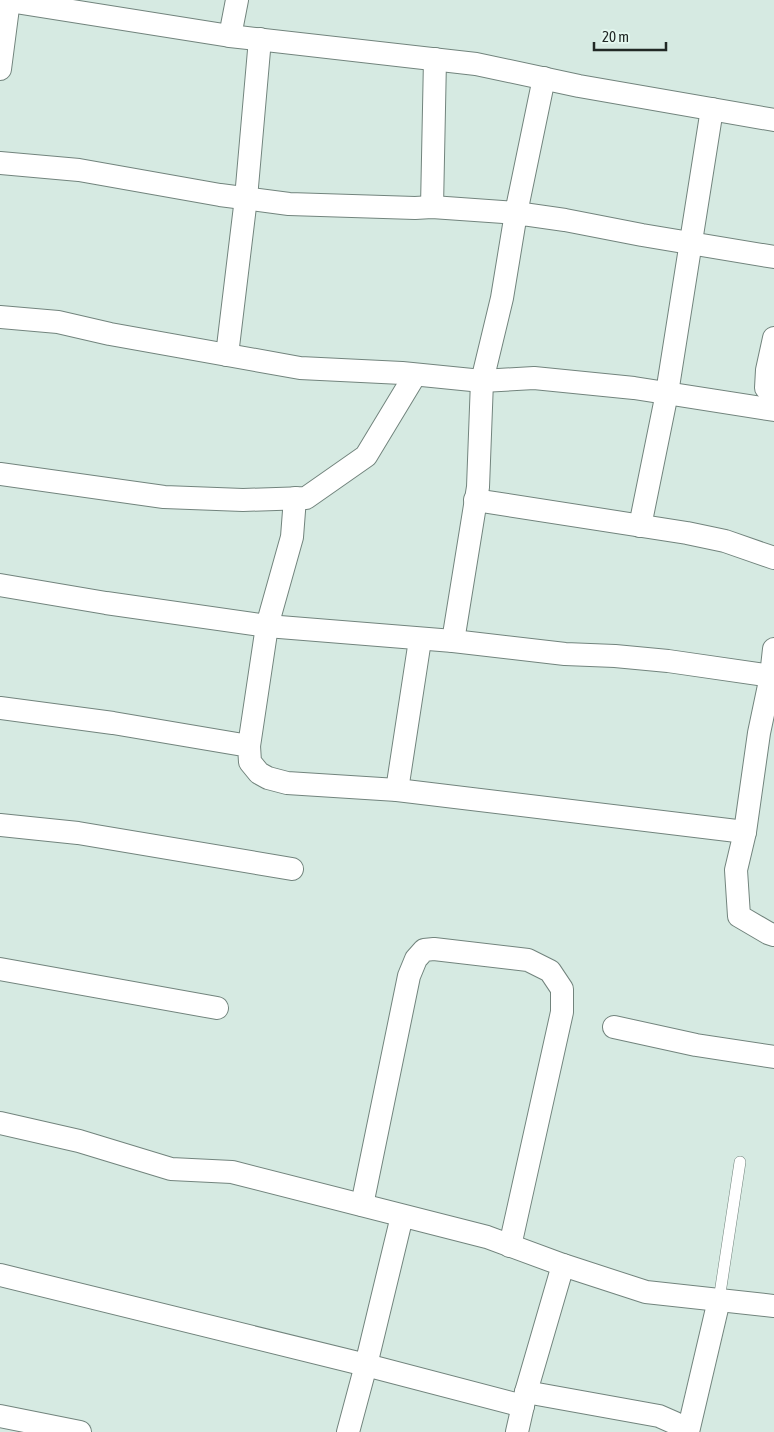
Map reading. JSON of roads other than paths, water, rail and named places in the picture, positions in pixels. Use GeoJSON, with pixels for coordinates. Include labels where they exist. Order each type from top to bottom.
{"type":"FeatureCollection","features":[{"type":"Feature","properties":{"kind":"street"},"geometry":{"type":"LineString","coordinates":[[0,69],[9,0],[230,36],[476,64],[774,120]]}},
{"type":"Feature","properties":{"kind":"street"},"geometry":{"type":"LineString","coordinates":[[230,36],[237,0]]}},
{"type":"Feature","properties":{"kind":"street"},"geometry":{"type":"LineString","coordinates":[[227,355],[246,198],[260,39]]}},
{"type":"Feature","properties":{"kind":"street"},"geometry":{"type":"LineString","coordinates":[[432,207],[435,59]]}},
{"type":"Feature","properties":{"kind":"street"},"geometry":{"type":"LineString","coordinates":[[453,641],[476,500],[482,381],[502,298],[516,213],[544,78]]}},
{"type":"Feature","properties":{"kind":"street"},"geometry":{"type":"LineString","coordinates":[[640,526],[667,393],[712,109]]}},
{"type":"Feature","properties":{"kind":"street"},"geometry":{"type":"LineString","coordinates":[[0,162],[79,170],[289,204],[432,207],[516,213],[774,257]]}},
{"type":"Feature","properties":{"kind":"street"},"geometry":{"type":"LineString","coordinates":[[0,317],[58,322],[110,334],[300,368],[482,381],[534,378],[667,393],[774,410]]}},
{"type":"Feature","properties":{"kind":"street"},"geometry":{"type":"LineString","coordinates":[[774,338],[767,370],[766,388],[774,398]]}},
{"type":"Feature","properties":{"kind":"street"},"geometry":{"type":"LineString","coordinates":[[0,474],[164,497],[243,500],[306,498],[366,456],[415,375]]}},
{"type":"Feature","properties":{"kind":"street"},"geometry":{"type":"LineString","coordinates":[[294,498],[292,537],[267,626],[248,746],[250,762],[258,773],[286,783],[397,790],[745,832]]}},
{"type":"Feature","properties":{"kind":"street"},"geometry":{"type":"LineString","coordinates":[[476,500],[687,533],[725,541],[774,558]]}},
{"type":"Feature","properties":{"kind":"street"},"geometry":{"type":"LineString","coordinates":[[0,585],[106,603],[267,626],[420,640],[453,641],[564,654],[668,661],[771,676]]}},
{"type":"Feature","properties":{"kind":"street"},"geometry":{"type":"LineString","coordinates":[[397,790],[420,640]]}},
{"type":"Feature","properties":{"kind":"street"},"geometry":{"type":"LineString","coordinates":[[774,649],[771,676],[759,733],[745,832],[736,870],[739,916],[774,935]]}},
{"type":"Feature","properties":{"kind":"street"},"geometry":{"type":"LineString","coordinates":[[0,708],[113,723],[248,746]]}},
{"type":"Feature","properties":{"kind":"street"},"geometry":{"type":"LineString","coordinates":[[0,825],[78,833],[292,869]]}},
{"type":"Feature","properties":{"kind":"street"},"geometry":{"type":"LineString","coordinates":[[362,1205],[409,976],[416,959],[424,950],[434,949],[528,960],[550,971],[562,989],[562,1012],[510,1246]]}},
{"type":"Feature","properties":{"kind":"street"},"geometry":{"type":"LineString","coordinates":[[0,969],[217,1008]]}},
{"type":"Feature","properties":{"kind":"street"},"geometry":{"type":"LineString","coordinates":[[614,1027],[696,1045],[774,1057]]}},
{"type":"Feature","properties":{"kind":"street"},"geometry":{"type":"LineString","coordinates":[[0,1123],[78,1141],[170,1169],[232,1172],[487,1237],[646,1292],[774,1306]]}},
{"type":"Feature","properties":{"kind":"street"},"geometry":{"type":"LineString","coordinates":[[348,1432],[402,1216]]}},
{"type":"Feature","properties":{"kind":"street"},"geometry":{"type":"LineString","coordinates":[[517,1432],[524,1399],[563,1264]]}},
{"type":"Feature","properties":{"kind":"street"},"geometry":{"type":"LineString","coordinates":[[0,1275],[366,1365],[524,1399],[659,1416],[675,1423],[684,1432]]}},
{"type":"Feature","properties":{"kind":"street"},"geometry":{"type":"LineString","coordinates":[[688,1432],[719,1300]]}},
{"type":"Feature","properties":{"kind":"street"},"geometry":{"type":"LineString","coordinates":[[0,1416],[80,1432]]}},
{"type":"Feature","properties":{"kind":"lane"},"geometry":{"type":"LineString","coordinates":[[719,1300],[740,1162]]}}]}
